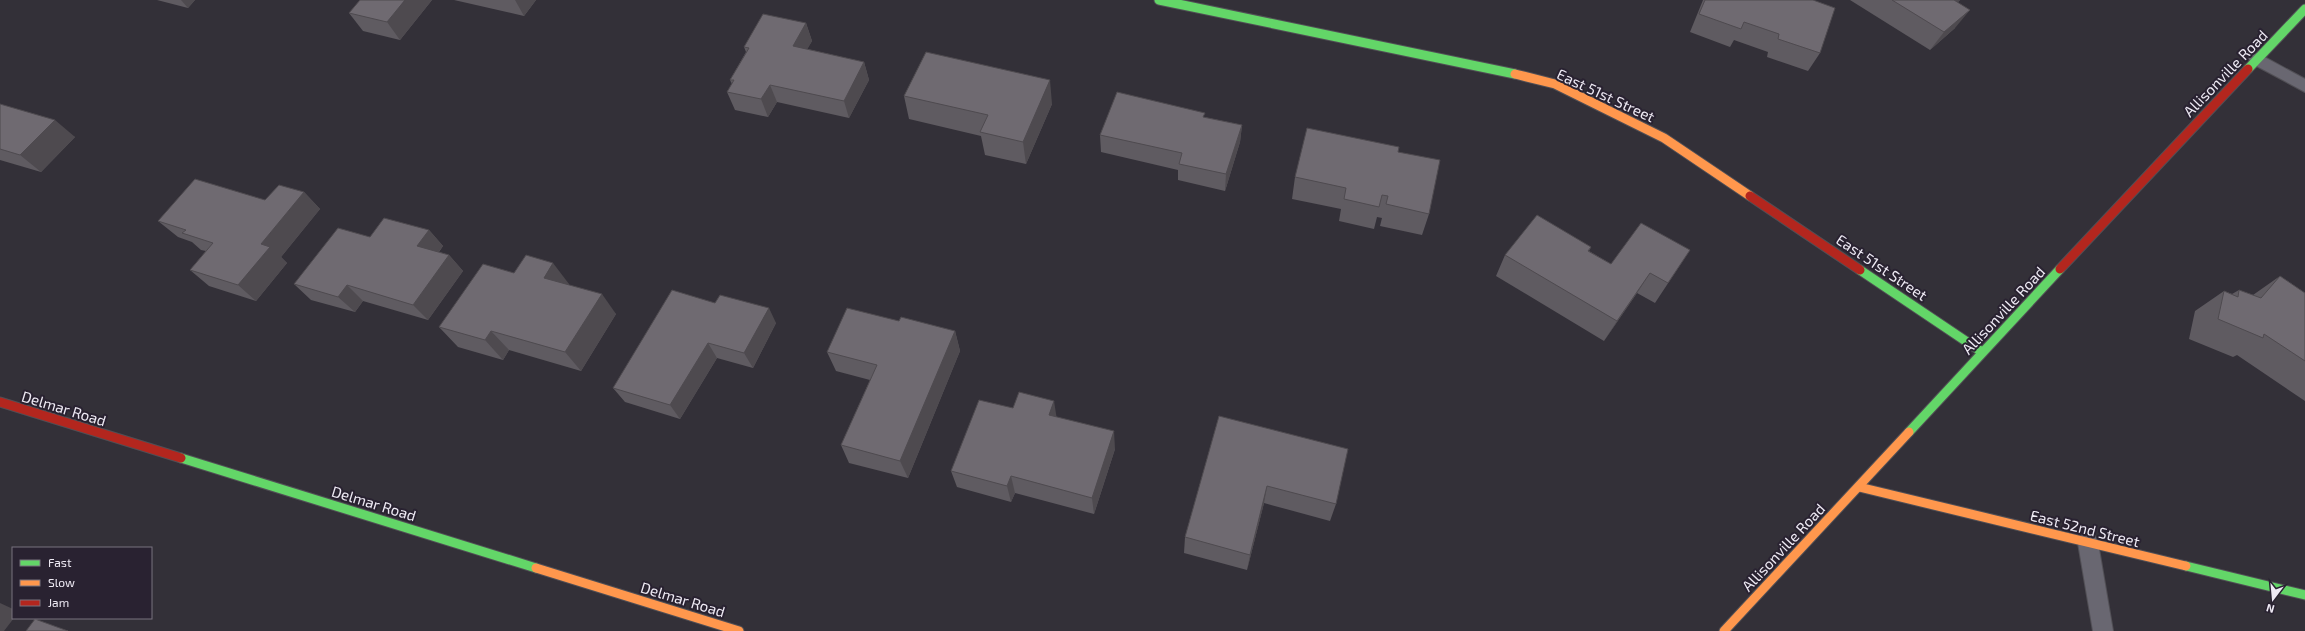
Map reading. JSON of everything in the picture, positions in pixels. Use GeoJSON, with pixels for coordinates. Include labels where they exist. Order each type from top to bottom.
{"type":"FeatureCollection","features":[{"type":"Feature","properties":{"kind":"street","name":"East 51st Street"},"geometry":{"type":"LineString","coordinates":[[1159,0],[1460,61],[1555,84],[1664,138],[1982,352]]}},
{"type":"Feature","properties":{"kind":"street","name":"Allisonville Road"},"geometry":{"type":"LineString","coordinates":[[1724,631],[1859,487],[1982,352],[2305,9]]}},
{"type":"Feature","properties":{"kind":"street","name":"Delmar Road"},"geometry":{"type":"LineString","coordinates":[[0,402],[739,631]]}},
{"type":"Feature","properties":{"kind":"street","name":"East 52nd Street"},"geometry":{"type":"LineString","coordinates":[[1859,487],[2305,595]]}},
{"type":"Feature","properties":{"kind":"lane"},"geometry":{"type":"LineString","coordinates":[[2257,59],[2305,86]]}},
{"type":"Feature","properties":{"kind":"lane"},"geometry":{"type":"LineString","coordinates":[[2088,542],[2102,631]]}},
{"type":"Feature","properties":{"kind":"building"},"geometry":{"type":"Polygon","coordinates":[[[360,0],[405,0],[387,22],[349,13],[360,0]]]}},
{"type":"Feature","properties":{"kind":"building"},"geometry":{"type":"Polygon","coordinates":[[[1705,0],[1813,0],[1835,8],[1820,53],[1778,39],[1779,34],[1744,22],[1741,29],[1699,14],[1705,0]]]}},
{"type":"Feature","properties":{"kind":"building"},"geometry":{"type":"Polygon","coordinates":[[[1892,0],[1954,0],[1970,10],[1944,32],[1892,0]]]}},
{"type":"Feature","properties":{"kind":"building"},"geometry":{"type":"Polygon","coordinates":[[[763,14],[806,23],[793,46],[864,62],[844,101],[770,85],[761,99],[727,92],[734,80],[730,80],[749,48],[744,47],[763,14]]]}},
{"type":"Feature","properties":{"kind":"building"},"geometry":{"type":"Polygon","coordinates":[[[926,52],[1050,80],[1023,142],[980,132],[988,115],[904,96],[926,52]]]}},
{"type":"Feature","properties":{"kind":"building"},"geometry":{"type":"Polygon","coordinates":[[[1117,92],[1205,113],[1203,117],[1242,125],[1226,174],[1179,164],[1182,153],[1100,135],[1117,92]]]}},
{"type":"Feature","properties":{"kind":"building"},"geometry":{"type":"Polygon","coordinates":[[[0,104],[55,120],[20,155],[0,149],[0,104]]]}},
{"type":"Feature","properties":{"kind":"building"},"geometry":{"type":"Polygon","coordinates":[[[1307,128],[1399,147],[1398,152],[1440,160],[1429,214],[1386,204],[1388,196],[1382,195],[1379,207],[1344,199],[1346,188],[1295,177],[1307,128]]]}},
{"type":"Feature","properties":{"kind":"building"},"geometry":{"type":"Polygon","coordinates":[[[195,179],[265,200],[279,185],[304,192],[261,244],[270,247],[238,285],[190,270],[213,243],[182,233],[186,230],[158,221],[195,179]]]}},
{"type":"Feature","properties":{"kind":"building"},"geometry":{"type":"Polygon","coordinates":[[[1537,215],[1591,247],[1588,251],[1611,264],[1641,223],[1690,250],[1668,283],[1650,273],[1617,321],[1505,255],[1537,215]]]}},
{"type":"Feature","properties":{"kind":"building"},"geometry":{"type":"Polygon","coordinates":[[[384,218],[429,230],[417,246],[449,255],[413,305],[347,285],[338,297],[294,284],[338,228],[370,237],[384,218]]]}},
{"type":"Feature","properties":{"kind":"building"},"geometry":{"type":"Polygon","coordinates":[[[526,255],[553,263],[544,278],[602,294],[565,352],[491,331],[485,340],[439,327],[483,264],[514,273],[526,255]]]}},
{"type":"Feature","properties":{"kind":"building"},"geometry":{"type":"Polygon","coordinates":[[[2280,276],[2305,293],[2305,361],[2264,334],[2263,338],[2218,319],[2224,291],[2238,297],[2239,290],[2261,298],[2280,276]]]}},
{"type":"Feature","properties":{"kind":"building"},"geometry":{"type":"Polygon","coordinates":[[[672,290],[715,303],[720,295],[769,308],[744,353],[708,343],[670,405],[613,388],[672,290]]]}},
{"type":"Feature","properties":{"kind":"building"},"geometry":{"type":"Polygon","coordinates":[[[847,308],[899,321],[901,317],[955,331],[900,461],[841,445],[877,365],[827,352],[847,308]]]}},
{"type":"Feature","properties":{"kind":"building"},"geometry":{"type":"Polygon","coordinates":[[[1019,392],[1054,401],[1049,415],[1114,431],[1092,498],[1011,476],[1007,486],[951,471],[979,400],[1013,408],[1019,392]]]}},
{"type":"Feature","properties":{"kind":"building"},"geometry":{"type":"Polygon","coordinates":[[[1219,416],[1348,449],[1336,504],[1267,486],[1250,555],[1185,537],[1219,416]]]}},
{"type":"Feature","properties":{"kind":"building"},"geometry":{"type":"Polygon","coordinates":[[[35,619],[68,631],[26,631],[35,619]]]}},
{"type":"Feature","properties":{"kind":"traffic: fast"},"geometry":{"type":"LineString","coordinates":[[1159,0],[1460,61],[1515,74]]}},
{"type":"Feature","properties":{"kind":"traffic: fast"},"geometry":{"type":"LineString","coordinates":[[2248,69],[2305,9]]}},
{"type":"Feature","properties":{"kind":"traffic: fast"},"geometry":{"type":"LineString","coordinates":[[1909,432],[2060,269]]}},
{"type":"Feature","properties":{"kind":"traffic: fast"},"geometry":{"type":"LineString","coordinates":[[1860,270],[1982,352]]}},
{"type":"Feature","properties":{"kind":"traffic: fast"},"geometry":{"type":"LineString","coordinates":[[181,458],[536,568]]}},
{"type":"Feature","properties":{"kind":"traffic: fast"},"geometry":{"type":"LineString","coordinates":[[2186,566],[2305,595]]}},
{"type":"Feature","properties":{"kind":"traffic: slow"},"geometry":{"type":"LineString","coordinates":[[1515,74],[1555,84],[1664,138],[1750,196]]}},
{"type":"Feature","properties":{"kind":"traffic: slow"},"geometry":{"type":"LineString","coordinates":[[1724,631],[1909,432]]}},
{"type":"Feature","properties":{"kind":"traffic: slow"},"geometry":{"type":"LineString","coordinates":[[1859,487],[2186,566]]}},
{"type":"Feature","properties":{"kind":"traffic: slow"},"geometry":{"type":"LineString","coordinates":[[536,568],[739,631]]}},
{"type":"Feature","properties":{"kind":"traffic: jam"},"geometry":{"type":"LineString","coordinates":[[2060,269],[2248,69]]}},
{"type":"Feature","properties":{"kind":"traffic: jam"},"geometry":{"type":"LineString","coordinates":[[1750,196],[1860,270]]}},
{"type":"Feature","properties":{"kind":"traffic: jam"},"geometry":{"type":"LineString","coordinates":[[0,402],[181,458]]}}]}
